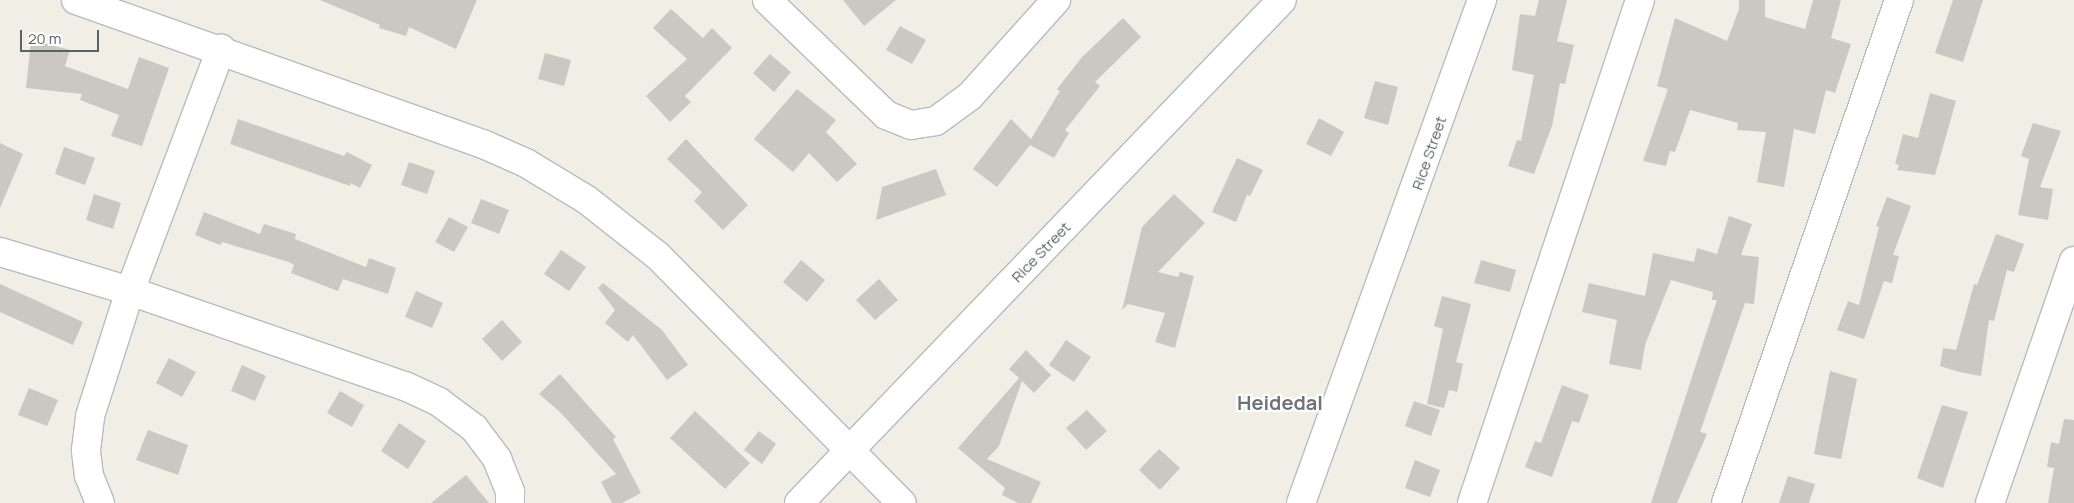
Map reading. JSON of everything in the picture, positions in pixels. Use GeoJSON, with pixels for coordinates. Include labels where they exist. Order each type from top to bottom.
{"type":"FeatureCollection","features":[{"type":"Feature","properties":{"kind":"street"},"geometry":{"type":"LineString","coordinates":[[76,0],[109,5],[221,49],[483,144],[526,163],[587,200],[658,256],[902,503]]}},
{"type":"Feature","properties":{"kind":"street"},"geometry":{"type":"LineString","coordinates":[[768,0],[886,114],[911,126],[936,121],[970,96],[1056,0]]}},
{"type":"Feature","properties":{"kind":"street","name":"Rice Street"},"geometry":{"type":"LineString","coordinates":[[799,503],[1282,0]]}},
{"type":"Feature","properties":{"kind":"street","name":"Rice Street"},"geometry":{"type":"LineString","coordinates":[[1301,503],[1482,0]]}},
{"type":"Feature","properties":{"kind":"street"},"geometry":{"type":"LineString","coordinates":[[1472,503],[1640,0]]}},
{"type":"Feature","properties":{"kind":"street"},"geometry":{"type":"LineString","coordinates":[[1726,503],[1899,0]]}},
{"type":"Feature","properties":{"kind":"street"},"geometry":{"type":"LineString","coordinates":[[100,503],[89,476],[86,450],[89,425],[130,291],[221,49]]}},
{"type":"Feature","properties":{"kind":"street"},"geometry":{"type":"LineString","coordinates":[[0,252],[130,291],[404,386],[439,402],[474,428],[497,458],[510,492],[510,503]]}},
{"type":"Feature","properties":{"kind":"street"},"geometry":{"type":"LineString","coordinates":[[1990,503],[2074,261]]}},
{"type":"Feature","properties":{"kind":"building"},"geometry":{"type":"Polygon","coordinates":[[[320,0],[477,0],[456,49],[409,27],[406,36],[379,28],[380,25],[320,0]]]}},
{"type":"Feature","properties":{"kind":"building"},"geometry":{"type":"Polygon","coordinates":[[[843,0],[896,0],[864,26],[843,0]]]}},
{"type":"Feature","properties":{"kind":"building"},"geometry":{"type":"Polygon","coordinates":[[[1539,0],[1567,0],[1557,41],[1574,45],[1565,84],[1560,83],[1552,126],[1534,174],[1508,166],[1517,140],[1521,141],[1534,75],[1512,70],[1520,14],[1535,16],[1539,0]]]}},
{"type":"Feature","properties":{"kind":"building"},"geometry":{"type":"Polygon","coordinates":[[[1739,0],[1765,0],[1765,17],[1805,29],[1813,0],[1841,0],[1831,38],[1851,44],[1835,93],[1826,90],[1815,134],[1794,129],[1784,187],[1757,182],[1766,132],[1737,130],[1738,123],[1690,110],[1675,152],[1670,151],[1666,166],[1643,161],[1668,89],[1657,86],[1675,18],[1727,41],[1739,9],[1739,0]]]}},
{"type":"Feature","properties":{"kind":"building"},"geometry":{"type":"Polygon","coordinates":[[[1953,0],[1983,0],[1963,62],[1935,53],[1953,0]]]}},
{"type":"Feature","properties":{"kind":"building"},"geometry":{"type":"Polygon","coordinates":[[[671,9],[703,38],[712,28],[732,48],[685,96],[691,102],[670,122],[646,96],[687,59],[653,28],[671,9]]]}},
{"type":"Feature","properties":{"kind":"building"},"geometry":{"type":"Polygon","coordinates":[[[1123,18],[1141,37],[1095,82],[1100,86],[1065,130],[1069,133],[1054,158],[1030,145],[997,187],[973,169],[1011,119],[1031,139],[1060,91],[1057,89],[1082,57],[1123,18]]]}},
{"type":"Feature","properties":{"kind":"building"},"geometry":{"type":"Polygon","coordinates":[[[900,26],[926,40],[912,64],[886,50],[900,26]]]}},
{"type":"Feature","properties":{"kind":"building"},"geometry":{"type":"Polygon","coordinates":[[[31,40],[70,50],[65,66],[128,89],[139,57],[169,68],[142,146],[111,136],[119,115],[80,100],[82,94],[26,88],[31,40]]]}},
{"type":"Feature","properties":{"kind":"building"},"geometry":{"type":"Polygon","coordinates":[[[545,53],[571,60],[564,86],[538,79],[545,53]]]}},
{"type":"Feature","properties":{"kind":"building"},"geometry":{"type":"Polygon","coordinates":[[[770,54],[791,72],[774,92],[753,73],[770,54]]]}},
{"type":"Feature","properties":{"kind":"building"},"geometry":{"type":"Polygon","coordinates":[[[1375,81],[1398,87],[1388,125],[1364,118],[1375,81]]]}},
{"type":"Feature","properties":{"kind":"building"},"geometry":{"type":"Polygon","coordinates":[[[797,89],[836,120],[826,132],[857,164],[837,182],[809,153],[793,172],[754,139],[797,89]]]}},
{"type":"Feature","properties":{"kind":"building"},"geometry":{"type":"Polygon","coordinates":[[[1930,93],[1956,101],[1935,175],[1897,170],[1899,165],[1895,164],[1903,134],[1918,138],[1930,93]]]}},
{"type":"Feature","properties":{"kind":"building"},"geometry":{"type":"Polygon","coordinates":[[[1319,118],[1344,132],[1331,156],[1306,144],[1319,118]]]}},
{"type":"Feature","properties":{"kind":"building"},"geometry":{"type":"Polygon","coordinates":[[[238,119],[344,156],[347,152],[372,165],[360,188],[351,183],[350,186],[230,144],[238,119]]]}},
{"type":"Feature","properties":{"kind":"building"},"geometry":{"type":"Polygon","coordinates":[[[2033,123],[2061,131],[2040,187],[2053,189],[2048,220],[2018,215],[2029,159],[2021,156],[2033,123]]]}},
{"type":"Feature","properties":{"kind":"building"},"geometry":{"type":"Polygon","coordinates":[[[686,139],[748,205],[723,230],[694,201],[702,192],[667,159],[686,139]]]}},
{"type":"Feature","properties":{"kind":"building"},"geometry":{"type":"Polygon","coordinates":[[[0,143],[23,154],[0,208],[0,143]]]}},
{"type":"Feature","properties":{"kind":"building"},"geometry":{"type":"Polygon","coordinates":[[[64,147],[95,158],[85,185],[55,174],[64,147]]]}},
{"type":"Feature","properties":{"kind":"building"},"geometry":{"type":"Polygon","coordinates":[[[1237,158],[1263,170],[1250,196],[1247,195],[1236,222],[1212,212],[1237,158]]]}},
{"type":"Feature","properties":{"kind":"building"},"geometry":{"type":"Polygon","coordinates":[[[409,162],[435,171],[427,194],[401,185],[409,162]]]}},
{"type":"Feature","properties":{"kind":"building"},"geometry":{"type":"Polygon","coordinates":[[[936,169],[946,195],[876,220],[882,187],[936,169]]]}},
{"type":"Feature","properties":{"kind":"building"},"geometry":{"type":"Polygon","coordinates":[[[94,194],[121,203],[113,229],[86,220],[94,194]]]}},
{"type":"Feature","properties":{"kind":"building"},"geometry":{"type":"Polygon","coordinates":[[[1174,194],[1205,223],[1158,272],[1178,277],[1180,272],[1194,276],[1175,348],[1155,342],[1165,313],[1128,304],[1122,310],[1142,227],[1174,194]]]}},
{"type":"Feature","properties":{"kind":"building"},"geometry":{"type":"Polygon","coordinates":[[[1887,197],[1911,206],[1893,255],[1899,256],[1892,283],[1884,281],[1864,339],[1837,330],[1848,301],[1859,305],[1879,227],[1876,226],[1887,197]]]}},
{"type":"Feature","properties":{"kind":"building"},"geometry":{"type":"Polygon","coordinates":[[[481,199],[509,210],[499,234],[471,223],[481,199]]]}},
{"type":"Feature","properties":{"kind":"building"},"geometry":{"type":"Polygon","coordinates":[[[204,212],[260,234],[264,224],[296,234],[295,239],[366,267],[369,258],[396,268],[388,294],[343,279],[338,291],[291,273],[294,265],[289,262],[222,242],[220,245],[195,235],[204,212]]]}},
{"type":"Feature","properties":{"kind":"building"},"geometry":{"type":"Polygon","coordinates":[[[1729,216],[1752,224],[1741,255],[1759,257],[1754,304],[1745,303],[1700,432],[1707,434],[1677,503],[1651,503],[1717,300],[1712,300],[1713,292],[1671,280],[1645,345],[1641,370],[1609,364],[1617,320],[1582,312],[1589,283],[1645,296],[1653,253],[1694,262],[1697,248],[1717,254],[1729,216]]]}},
{"type":"Feature","properties":{"kind":"building"},"geometry":{"type":"Polygon","coordinates":[[[449,217],[468,227],[454,252],[435,242],[449,217]]]}},
{"type":"Feature","properties":{"kind":"building"},"geometry":{"type":"Polygon","coordinates":[[[1996,234],[2024,244],[2014,272],[2007,270],[1994,321],[1989,320],[1981,376],[1940,366],[1943,348],[1956,350],[1974,284],[1977,285],[1996,234]]]}},
{"type":"Feature","properties":{"kind":"building"},"geometry":{"type":"Polygon","coordinates":[[[561,250],[586,267],[569,291],[544,274],[561,250]]]}},
{"type":"Feature","properties":{"kind":"building"},"geometry":{"type":"Polygon","coordinates":[[[801,260],[825,280],[807,302],[783,282],[801,260]]]}},
{"type":"Feature","properties":{"kind":"building"},"geometry":{"type":"Polygon","coordinates":[[[1481,260],[1516,270],[1510,292],[1474,283],[1481,260]]]}},
{"type":"Feature","properties":{"kind":"building"},"geometry":{"type":"Polygon","coordinates":[[[879,279],[898,300],[875,320],[856,300],[879,279]]]}},
{"type":"Feature","properties":{"kind":"building"},"geometry":{"type":"Polygon","coordinates":[[[603,283],[662,330],[688,365],[667,380],[633,335],[628,342],[605,323],[615,310],[598,288],[603,283]]]}},
{"type":"Feature","properties":{"kind":"building"},"geometry":{"type":"Polygon","coordinates":[[[0,284],[83,322],[73,345],[0,312],[0,284]]]}},
{"type":"Feature","properties":{"kind":"building"},"geometry":{"type":"Polygon","coordinates":[[[416,291],[443,303],[432,328],[405,317],[416,291]]]}},
{"type":"Feature","properties":{"kind":"building"},"geometry":{"type":"Polygon","coordinates":[[[1442,296],[1471,304],[1456,362],[1463,364],[1457,392],[1449,390],[1444,408],[1427,404],[1443,329],[1434,326],[1442,296]]]}},
{"type":"Feature","properties":{"kind":"building"},"geometry":{"type":"Polygon","coordinates":[[[502,320],[522,342],[502,361],[482,339],[502,320]]]}},
{"type":"Feature","properties":{"kind":"building"},"geometry":{"type":"Polygon","coordinates":[[[1066,340],[1091,357],[1074,382],[1049,365],[1066,340]]]}},
{"type":"Feature","properties":{"kind":"building"},"geometry":{"type":"Polygon","coordinates":[[[1026,350],[1051,375],[1034,393],[1022,381],[999,446],[987,459],[1041,482],[1031,503],[1018,503],[1002,495],[1005,488],[958,448],[1019,378],[1009,369],[1026,350]]]}},
{"type":"Feature","properties":{"kind":"building"},"geometry":{"type":"Polygon","coordinates":[[[169,358],[196,372],[182,397],[156,383],[169,358]]]}},
{"type":"Feature","properties":{"kind":"building"},"geometry":{"type":"Polygon","coordinates":[[[242,365],[266,376],[255,401],[231,391],[242,365]]]}},
{"type":"Feature","properties":{"kind":"building"},"geometry":{"type":"Polygon","coordinates":[[[1830,371],[1857,379],[1841,459],[1814,454],[1830,371]]]}},
{"type":"Feature","properties":{"kind":"building"},"geometry":{"type":"Polygon","coordinates":[[[560,374],[616,437],[613,439],[641,493],[622,503],[612,503],[601,482],[616,474],[561,413],[539,394],[560,374]]]}},
{"type":"Feature","properties":{"kind":"building"},"geometry":{"type":"Polygon","coordinates":[[[1562,385],[1589,395],[1579,423],[1572,421],[1552,477],[1525,467],[1535,441],[1541,443],[1562,385]]]}},
{"type":"Feature","properties":{"kind":"building"},"geometry":{"type":"Polygon","coordinates":[[[29,388],[58,400],[47,426],[18,415],[29,388]]]}},
{"type":"Feature","properties":{"kind":"building"},"geometry":{"type":"Polygon","coordinates":[[[340,391],[364,405],[352,427],[327,413],[340,391]]]}},
{"type":"Feature","properties":{"kind":"building"},"geometry":{"type":"Polygon","coordinates":[[[1414,401],[1440,410],[1431,436],[1405,426],[1414,401]]]}},
{"type":"Feature","properties":{"kind":"building"},"geometry":{"type":"Polygon","coordinates":[[[1942,405],[1968,412],[1943,488],[1917,478],[1942,405]]]}},
{"type":"Feature","properties":{"kind":"building"},"geometry":{"type":"Polygon","coordinates":[[[1087,410],[1107,431],[1086,450],[1066,428],[1087,410]]]}},
{"type":"Feature","properties":{"kind":"building"},"geometry":{"type":"Polygon","coordinates":[[[695,411],[750,463],[725,489],[670,438],[695,411]]]}},
{"type":"Feature","properties":{"kind":"building"},"geometry":{"type":"Polygon","coordinates":[[[2064,419],[2074,420],[2074,503],[2048,503],[2054,468],[2047,467],[2051,442],[2059,444],[2064,419]]]}},
{"type":"Feature","properties":{"kind":"building"},"geometry":{"type":"Polygon","coordinates":[[[399,423],[426,441],[408,469],[381,451],[399,423]]]}},
{"type":"Feature","properties":{"kind":"building"},"geometry":{"type":"Polygon","coordinates":[[[148,430],[188,445],[178,475],[136,460],[148,430]]]}},
{"type":"Feature","properties":{"kind":"building"},"geometry":{"type":"Polygon","coordinates":[[[759,431],[776,444],[762,464],[744,450],[759,431]]]}},
{"type":"Feature","properties":{"kind":"building"},"geometry":{"type":"Polygon","coordinates":[[[1159,449],[1180,468],[1160,490],[1139,470],[1159,449]]]}},
{"type":"Feature","properties":{"kind":"building"},"geometry":{"type":"Polygon","coordinates":[[[1415,460],[1440,470],[1430,497],[1405,488],[1415,460]]]}},
{"type":"Feature","properties":{"kind":"building"},"geometry":{"type":"Polygon","coordinates":[[[466,475],[489,503],[431,503],[466,475]]]}},
{"type":"Feature","properties":{"kind":"building"},"geometry":{"type":"Polygon","coordinates":[[[1788,476],[1815,484],[1809,503],[1779,503],[1788,476]]]}},
{"type":"Feature","properties":{"kind":"district","name":"Heidedal"},"geometry":{"type":"Point","coordinates":[1280,402]}}]}
